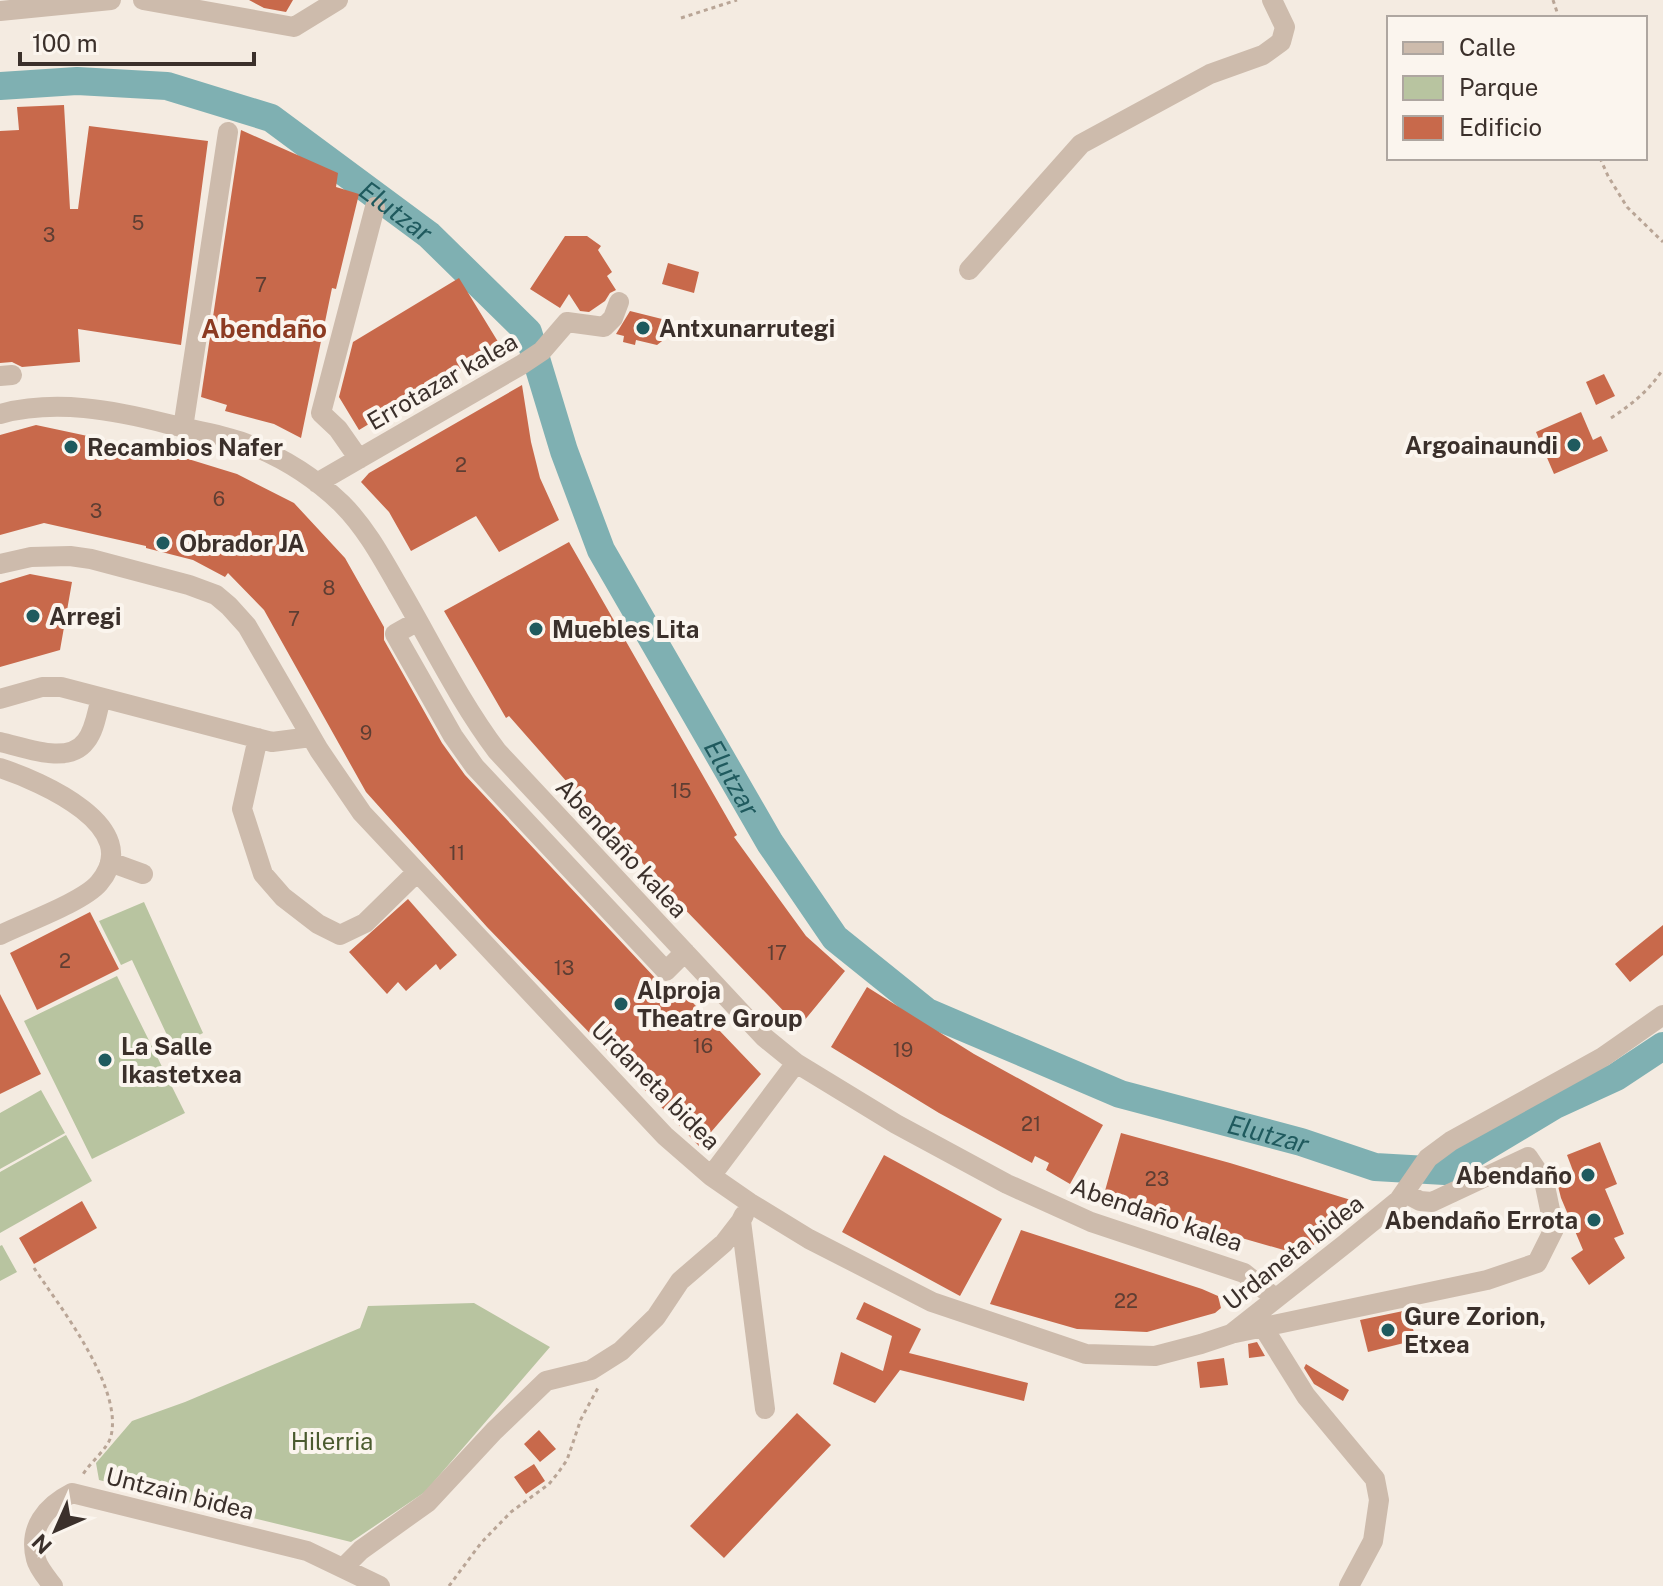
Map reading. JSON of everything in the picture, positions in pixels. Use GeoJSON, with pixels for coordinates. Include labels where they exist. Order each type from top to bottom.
{"type":"FeatureCollection","features":[{"type":"Feature","properties":{"kind":"street"},"geometry":{"type":"LineString","coordinates":[[0,11],[111,0]]}},
{"type":"Feature","properties":{"kind":"street"},"geometry":{"type":"LineString","coordinates":[[143,0],[294,27],[338,0]]}},
{"type":"Feature","properties":{"kind":"street"},"geometry":{"type":"LineString","coordinates":[[969,270],[1081,144],[1210,74],[1263,55],[1281,42],[1285,27],[1272,0]]}},
{"type":"Feature","properties":{"kind":"street"},"geometry":{"type":"LineString","coordinates":[[183,428],[228,132]]}},
{"type":"Feature","properties":{"kind":"street"},"geometry":{"type":"LineString","coordinates":[[359,459],[338,429],[321,413],[375,207]]}},
{"type":"Feature","properties":{"kind":"street","name":"Errotazar kalea"},"geometry":{"type":"LineString","coordinates":[[317,483],[521,365],[542,351],[567,322],[604,327],[613,318],[619,302]]}},
{"type":"Feature","properties":{"kind":"street","name":"Abendaño kalea"},"geometry":{"type":"LineString","coordinates":[[0,414],[46,407],[99,409],[244,443],[317,483],[344,506],[376,548],[482,731],[497,751],[764,1037],[796,1063],[896,1124],[1007,1184],[1091,1222],[1244,1273],[1275,1298]]}},
{"type":"Feature","properties":{"kind":"street","name":"Urdaneta bidea"},"geometry":{"type":"LineString","coordinates":[[0,564],[31,557],[81,557],[216,595],[247,626],[311,737],[362,813],[645,1116],[746,1212],[809,1239],[932,1302],[1086,1354],[1155,1356],[1231,1334],[1345,1244],[1408,1189],[1428,1158],[1451,1141],[1603,1057],[1663,1015]]}},
{"type":"Feature","properties":{"kind":"street"},"geometry":{"type":"LineString","coordinates":[[418,621],[395,634],[453,736],[475,767],[666,971],[685,952]]}},
{"type":"Feature","properties":{"kind":"street"},"geometry":{"type":"LineString","coordinates":[[0,699],[42,687],[61,687],[272,742],[311,737]]}},
{"type":"Feature","properties":{"kind":"street"},"geometry":{"type":"LineString","coordinates":[[0,742],[56,754],[73,751],[85,744],[101,698]]}},
{"type":"Feature","properties":{"kind":"street"},"geometry":{"type":"LineString","coordinates":[[258,738],[242,809],[263,874],[283,897],[318,924],[340,935],[365,923],[416,873]]}},
{"type":"Feature","properties":{"kind":"street"},"geometry":{"type":"LineString","coordinates":[[0,768],[24,776],[66,798],[98,822],[110,844],[110,862],[100,882],[87,893],[0,935]]}},
{"type":"Feature","properties":{"kind":"street"},"geometry":{"type":"LineString","coordinates":[[110,862],[143,874]]}},
{"type":"Feature","properties":{"kind":"street"},"geometry":{"type":"LineString","coordinates":[[711,1176],[796,1063]]}},
{"type":"Feature","properties":{"kind":"street"},"geometry":{"type":"LineString","coordinates":[[1231,1334],[1487,1280],[1537,1263],[1554,1229],[1544,1181],[1528,1157],[1432,1202],[1420,1201],[1408,1189]]}},
{"type":"Feature","properties":{"kind":"street"},"geometry":{"type":"LineString","coordinates":[[344,1567],[361,1550],[428,1502],[546,1381],[591,1370],[610,1360],[656,1317],[680,1281],[724,1243],[746,1212]]}},
{"type":"Feature","properties":{"kind":"street"},"geometry":{"type":"LineString","coordinates":[[746,1212],[765,1409]]}},
{"type":"Feature","properties":{"kind":"street"},"geometry":{"type":"LineString","coordinates":[[1263,1327],[1306,1396],[1375,1479],[1379,1500],[1373,1541],[1349,1586]]}},
{"type":"Feature","properties":{"kind":"street","name":"Untzain bidea"},"geometry":{"type":"LineString","coordinates":[[53,1586],[36,1561],[38,1522],[60,1500],[72,1493],[307,1551],[380,1586]]}},
{"type":"Feature","properties":{"kind":"path"},"geometry":{"type":"LineString","coordinates":[[681,18],[737,0]]}},
{"type":"Feature","properties":{"kind":"path"},"geometry":{"type":"LineString","coordinates":[[1601,160],[1627,207],[1663,242]]}},
{"type":"Feature","properties":{"kind":"path"},"geometry":{"type":"LineString","coordinates":[[1611,418],[1644,394],[1663,369]]}},
{"type":"Feature","properties":{"kind":"path"},"geometry":{"type":"LineString","coordinates":[[34,1268],[83,1341],[112,1405],[111,1438],[88,1465],[72,1493]]}},
{"type":"Feature","properties":{"kind":"path"},"geometry":{"type":"LineString","coordinates":[[449,1586],[481,1543],[511,1512],[549,1484],[558,1473],[567,1460],[581,1419],[610,1360]]}},
{"type":"Feature","properties":{"kind":"green space"},"geometry":{"type":"Polygon","coordinates":[[[144,902],[203,1033],[173,1048],[132,960],[121,965],[99,921],[144,902]]]}},
{"type":"Feature","properties":{"kind":"green space"},"geometry":{"type":"Polygon","coordinates":[[[117,976],[185,1113],[92,1159],[24,1021],[117,976]]]}},
{"type":"Feature","properties":{"kind":"green space"},"geometry":{"type":"Polygon","coordinates":[[[41,1090],[65,1133],[0,1169],[0,1113],[41,1090]]]}},
{"type":"Feature","properties":{"kind":"green space"},"geometry":{"type":"Polygon","coordinates":[[[66,1135],[92,1181],[0,1233],[0,1172],[66,1135]]]}},
{"type":"Feature","properties":{"kind":"green space"},"geometry":{"type":"Polygon","coordinates":[[[0,1246],[17,1272],[0,1281],[0,1246]]]}},
{"type":"Feature","properties":{"kind":"green space","name":"Hilerria"},"geometry":{"type":"Polygon","coordinates":[[[474,1303],[550,1347],[425,1492],[351,1542],[99,1480],[96,1463],[132,1421],[185,1402],[360,1328],[368,1306],[474,1303]]]}},
{"type":"Feature","properties":{"kind":"building"},"geometry":{"type":"Polygon","coordinates":[[[249,0],[293,0],[286,12],[264,8],[249,0]]]}},
{"type":"Feature","properties":{"kind":"building"},"geometry":{"type":"Polygon","coordinates":[[[64,105],[70,209],[78,209],[89,126],[208,141],[181,345],[78,329],[80,362],[22,367],[12,362],[0,363],[0,131],[19,130],[17,107],[64,105]]]}},
{"type":"Feature","properties":{"kind":"building"},"geometry":{"type":"Polygon","coordinates":[[[241,130],[338,173],[336,187],[359,194],[336,289],[332,288],[301,438],[274,424],[225,411],[227,405],[201,397],[241,130]]]}},
{"type":"Feature","properties":{"kind":"building"},"geometry":{"type":"Polygon","coordinates":[[[565,236],[587,236],[601,246],[598,250],[612,272],[607,276],[616,290],[589,312],[580,311],[569,294],[560,308],[530,289],[565,236]]]}},
{"type":"Feature","properties":{"kind":"building"},"geometry":{"type":"Polygon","coordinates":[[[668,263],[699,272],[694,293],[662,284],[668,263]]]}},
{"type":"Feature","properties":{"kind":"building"},"geometry":{"type":"Polygon","coordinates":[[[459,278],[500,345],[359,430],[339,397],[353,342],[459,278]]]}},
{"type":"Feature","properties":{"kind":"building","name":"Antxunarrutegi"},"geometry":{"type":"Polygon","coordinates":[[[630,311],[670,321],[666,338],[657,345],[636,340],[635,345],[623,342],[624,336],[616,334],[630,311]]]}},
{"type":"Feature","properties":{"kind":"building"},"geometry":{"type":"Polygon","coordinates":[[[1604,374],[1615,396],[1596,405],[1586,382],[1604,374]]]}},
{"type":"Feature","properties":{"kind":"building"},"geometry":{"type":"Polygon","coordinates":[[[522,385],[540,478],[559,520],[499,552],[476,516],[411,551],[389,512],[361,482],[369,473],[522,385]]]}},
{"type":"Feature","properties":{"kind":"building","name":"Argoainaundi"},"geometry":{"type":"Polygon","coordinates":[[[1581,412],[1593,440],[1601,436],[1608,451],[1554,474],[1536,432],[1581,412]]]}},
{"type":"Feature","properties":{"kind":"building"},"geometry":{"type":"Polygon","coordinates":[[[36,425],[172,454],[237,474],[294,503],[345,558],[384,627],[384,640],[442,743],[465,775],[657,980],[663,984],[673,982],[761,1074],[699,1146],[487,927],[366,792],[264,610],[228,573],[225,577],[193,560],[44,523],[0,535],[0,435],[36,425]]]}},
{"type":"Feature","properties":{"kind":"building"},"geometry":{"type":"Polygon","coordinates":[[[569,542],[737,835],[734,837],[806,936],[845,971],[799,1027],[670,894],[598,813],[596,815],[509,716],[506,718],[444,611],[569,542]]]}},
{"type":"Feature","properties":{"kind":"building","name":"Arregi"},"geometry":{"type":"Polygon","coordinates":[[[30,574],[72,582],[60,650],[0,667],[0,583],[30,574]]]}},
{"type":"Feature","properties":{"kind":"building"},"geometry":{"type":"Polygon","coordinates":[[[408,899],[457,955],[440,970],[436,964],[406,991],[398,982],[387,994],[349,952],[408,899]]]}},
{"type":"Feature","properties":{"kind":"building"},"geometry":{"type":"Polygon","coordinates":[[[90,912],[119,969],[37,1010],[10,953],[90,912]]]}},
{"type":"Feature","properties":{"kind":"building"},"geometry":{"type":"Polygon","coordinates":[[[1663,925],[1663,955],[1630,982],[1615,964],[1663,925]]]}},
{"type":"Feature","properties":{"kind":"building"},"geometry":{"type":"Polygon","coordinates":[[[867,987],[974,1054],[1103,1125],[1070,1184],[1046,1170],[1049,1163],[1035,1156],[1032,1163],[939,1113],[831,1047],[867,987]]]}},
{"type":"Feature","properties":{"kind":"building"},"geometry":{"type":"Polygon","coordinates":[[[0,994],[41,1074],[0,1094],[0,994]]]}},
{"type":"Feature","properties":{"kind":"building"},"geometry":{"type":"Polygon","coordinates":[[[1121,1133],[1364,1204],[1301,1255],[1103,1198],[1121,1133]]]}},
{"type":"Feature","properties":{"kind":"building"},"geometry":{"type":"Polygon","coordinates":[[[1600,1142],[1617,1184],[1605,1189],[1624,1234],[1614,1238],[1625,1258],[1589,1285],[1571,1258],[1583,1250],[1556,1178],[1573,1171],[1567,1155],[1600,1142]]]}},
{"type":"Feature","properties":{"kind":"building"},"geometry":{"type":"Polygon","coordinates":[[[884,1155],[1002,1219],[960,1296],[842,1232],[884,1155]]]}},
{"type":"Feature","properties":{"kind":"building"},"geometry":{"type":"Polygon","coordinates":[[[82,1201],[97,1228],[34,1264],[19,1238],[82,1201]]]}},
{"type":"Feature","properties":{"kind":"building"},"geometry":{"type":"Polygon","coordinates":[[[1021,1230],[1202,1289],[1218,1296],[1221,1308],[1215,1313],[1147,1332],[1077,1329],[990,1304],[1021,1230]]]}},
{"type":"Feature","properties":{"kind":"building"},"geometry":{"type":"Polygon","coordinates":[[[864,1302],[921,1329],[909,1353],[1028,1383],[1024,1401],[900,1370],[875,1403],[833,1384],[841,1352],[883,1371],[892,1336],[856,1319],[864,1302]]]}},
{"type":"Feature","properties":{"kind":"building","name":"Gure Zorion, Etxea"},"geometry":{"type":"Polygon","coordinates":[[[1408,1310],[1416,1340],[1368,1352],[1360,1320],[1408,1310]]]}},
{"type":"Feature","properties":{"kind":"building"},"geometry":{"type":"Polygon","coordinates":[[[1257,1342],[1265,1356],[1249,1358],[1248,1344],[1257,1342]]]}},
{"type":"Feature","properties":{"kind":"building"},"geometry":{"type":"Polygon","coordinates":[[[1224,1358],[1228,1385],[1200,1388],[1197,1362],[1224,1358]]]}},
{"type":"Feature","properties":{"kind":"building"},"geometry":{"type":"Polygon","coordinates":[[[1306,1364],[1349,1390],[1343,1401],[1314,1384],[1304,1368],[1306,1364]]]}},
{"type":"Feature","properties":{"kind":"building"},"geometry":{"type":"Polygon","coordinates":[[[797,1413],[831,1445],[724,1558],[690,1526],[797,1413]]]}},
{"type":"Feature","properties":{"kind":"building"},"geometry":{"type":"Polygon","coordinates":[[[539,1430],[556,1449],[540,1462],[524,1444],[539,1430]]]}},
{"type":"Feature","properties":{"kind":"building"},"geometry":{"type":"Polygon","coordinates":[[[534,1464],[545,1481],[526,1494],[514,1477],[534,1464]]]}},
{"type":"Feature","properties":{"kind":"waterway","name":"Elutzar"},"geometry":{"type":"LineString","coordinates":[[0,86],[77,81],[167,86],[271,118],[429,235],[528,332],[564,451],[601,550],[770,843],[835,938],[927,1012],[1120,1094],[1301,1142],[1375,1167],[1445,1171],[1555,1105],[1616,1077],[1663,1046]]}},
{"type":"Feature","properties":{"kind":"place","name":"Antxunarrutegi"},"geometry":{"type":"Point","coordinates":[643,328]}},
{"type":"Feature","properties":{"kind":"place","name":"Argoainaundi"},"geometry":{"type":"Point","coordinates":[1574,445]}},
{"type":"Feature","properties":{"kind":"place","name":"Recambios Nafer"},"geometry":{"type":"Point","coordinates":[71,447]}},
{"type":"Feature","properties":{"kind":"place","name":"Obrador JA"},"geometry":{"type":"Point","coordinates":[163,543]}},
{"type":"Feature","properties":{"kind":"place","name":"Arregi"},"geometry":{"type":"Point","coordinates":[33,616]}},
{"type":"Feature","properties":{"kind":"place","name":"Muebles Lita"},"geometry":{"type":"Point","coordinates":[536,629]}},
{"type":"Feature","properties":{"kind":"place","name":"Alproja Theatre Group"},"geometry":{"type":"Point","coordinates":[621,1004]}},
{"type":"Feature","properties":{"kind":"place","name":"La Salle Ikastetxea"},"geometry":{"type":"Point","coordinates":[105,1060]}},
{"type":"Feature","properties":{"kind":"place","name":"Abendaño"},"geometry":{"type":"Point","coordinates":[1588,1175]}},
{"type":"Feature","properties":{"kind":"place","name":"Abendaño Errota"},"geometry":{"type":"Point","coordinates":[1594,1220]}},
{"type":"Feature","properties":{"kind":"place","name":"Gure Zorion, Etxea"},"geometry":{"type":"Point","coordinates":[1388,1330]}},
{"type":"Feature","properties":{"kind":"district","name":"Abendaño"},"geometry":{"type":"Point","coordinates":[264,328]}}]}
